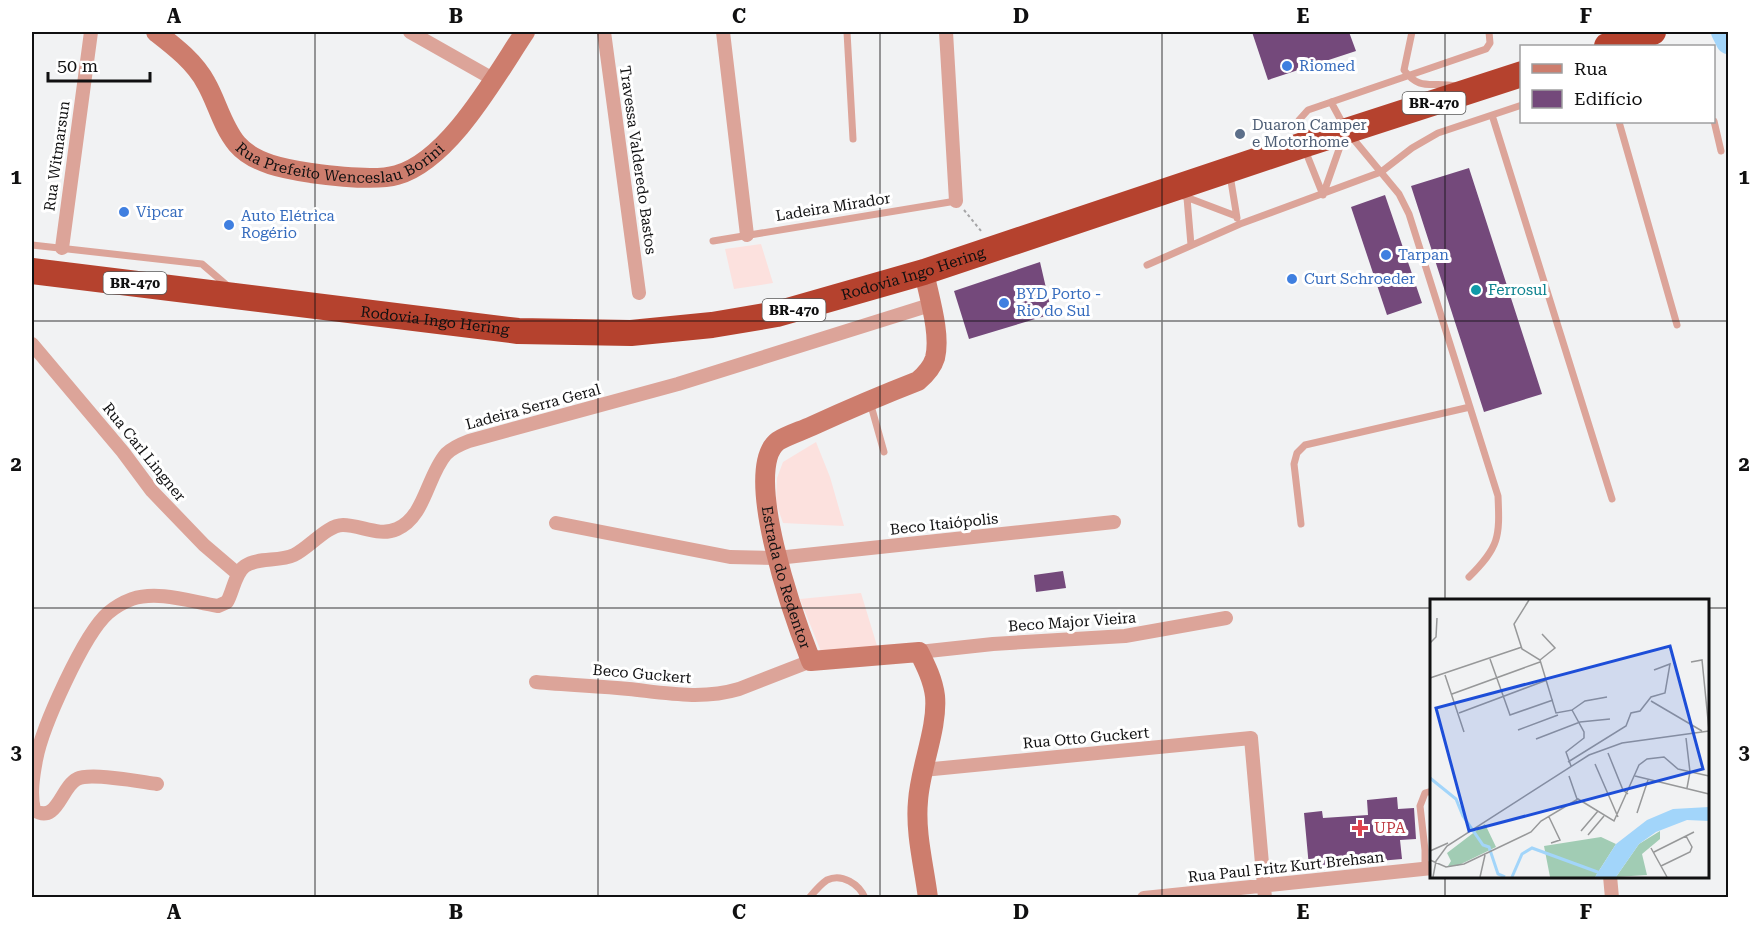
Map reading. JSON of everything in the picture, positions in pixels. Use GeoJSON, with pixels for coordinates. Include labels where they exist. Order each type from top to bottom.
{"type":"FeatureCollection","features":[{"type":"Feature","properties":{"kind":"highway"},"geometry":{"type":"LineString","coordinates":[[1610,45],[1653,32]]}},
{"type":"Feature","properties":{"kind":"highway","name":"Rodovia Ingo Hering"},"geometry":{"type":"LineString","coordinates":[[32,271],[518,331],[631,333],[712,325],[777,314],[924,272],[1177,194],[1229,170],[1520,74]]}},
{"type":"Feature","properties":{"kind":"street","name":"Rua Witmarsun"},"geometry":{"type":"LineString","coordinates":[[62,248],[91,32]]}},
{"type":"Feature","properties":{"kind":"street","name":"Rua Prefeito Wenceslau Borini"},"geometry":{"type":"LineString","coordinates":[[156,32],[186,57],[206,82],[228,131],[237,145],[248,153],[269,163],[328,175],[376,177],[396,176],[430,159],[459,127],[525,32]]}},
{"type":"Feature","properties":{"kind":"street"},"geometry":{"type":"LineString","coordinates":[[410,32],[493,79]]}},
{"type":"Feature","properties":{"kind":"street","name":"Travessa Valderedo Bastos"},"geometry":{"type":"LineString","coordinates":[[604,32],[639,293]]}},
{"type":"Feature","properties":{"kind":"street"},"geometry":{"type":"LineString","coordinates":[[723,32],[747,235]]}},
{"type":"Feature","properties":{"kind":"street"},"geometry":{"type":"LineString","coordinates":[[946,32],[956,201]]}},
{"type":"Feature","properties":{"kind":"street","name":"Estrada do Redentor"},"geometry":{"type":"LineString","coordinates":[[920,652],[811,661],[777,558],[764,483],[765,468],[770,452],[778,442],[918,381],[927,372],[934,360],[937,342],[924,272]]}},
{"type":"Feature","properties":{"kind":"street","name":"Ladeira Serra Geral"},"geometry":{"type":"LineString","coordinates":[[238,573],[252,563],[292,556],[308,547],[330,528],[341,524],[371,531],[390,532],[399,528],[411,519],[446,454],[457,446],[678,384],[930,305]]}},
{"type":"Feature","properties":{"kind":"street","name":"Rua Carl Lingner"},"geometry":{"type":"LineString","coordinates":[[32,344],[88,409],[152,491],[204,545],[238,573]]}},
{"type":"Feature","properties":{"kind":"street","name":"Beco Itaiópolis"},"geometry":{"type":"LineString","coordinates":[[556,523],[730,557],[777,558],[1114,522]]}},
{"type":"Feature","properties":{"kind":"street"},"geometry":{"type":"LineString","coordinates":[[157,784],[90,776],[78,778],[67,786],[54,810],[47,814],[40,814],[34,810],[32,799],[36,759],[60,694],[82,650],[107,614],[133,598],[148,596],[218,606],[227,602],[238,573]]}},
{"type":"Feature","properties":{"kind":"street","name":"Beco Major Vieira"},"geometry":{"type":"LineString","coordinates":[[920,652],[993,644],[1125,636],[1226,618]]}},
{"type":"Feature","properties":{"kind":"street"},"geometry":{"type":"LineString","coordinates":[[920,652],[935,696],[917,815],[928,897]]}},
{"type":"Feature","properties":{"kind":"street","name":"Beco Guckert"},"geometry":{"type":"LineString","coordinates":[[536,682],[698,696],[727,693],[811,661]]}},
{"type":"Feature","properties":{"kind":"street","name":"Rua Otto Guckert"},"geometry":{"type":"LineString","coordinates":[[924,770],[1251,738],[1265,892]]}},
{"type":"Feature","properties":{"kind":"street","name":"Rua Paul Fritz Kurt Brehsan"},"geometry":{"type":"LineString","coordinates":[[1144,897],[1265,892],[1428,869]]}},
{"type":"Feature","properties":{"kind":"street"},"geometry":{"type":"LineString","coordinates":[[1610,878],[1612,897]]}},
{"type":"Feature","properties":{"kind":"lane"},"geometry":{"type":"LineString","coordinates":[[847,32],[853,139]]}},
{"type":"Feature","properties":{"kind":"lane"},"geometry":{"type":"LineString","coordinates":[[1412,32],[1404,69],[1412,80],[1419,84],[1445,84],[1473,90]]}},
{"type":"Feature","properties":{"kind":"lane"},"geometry":{"type":"LineString","coordinates":[[1323,195],[1303,145],[1299,120],[1308,110],[1486,49],[1490,43],[1489,32]]}},
{"type":"Feature","properties":{"kind":"lane"},"geometry":{"type":"LineString","coordinates":[[1331,102],[1346,131],[1399,194],[1409,214],[1498,496],[1500,529],[1495,546],[1487,559],[1469,577]]}},
{"type":"Feature","properties":{"kind":"lane"},"geometry":{"type":"LineString","coordinates":[[1147,265],[1240,224],[1381,172],[1412,148],[1438,133],[1520,105]]}},
{"type":"Feature","properties":{"kind":"lane"},"geometry":{"type":"LineString","coordinates":[[1492,115],[1612,499]]}},
{"type":"Feature","properties":{"kind":"lane"},"geometry":{"type":"LineString","coordinates":[[1619,123],[1677,325]]}},
{"type":"Feature","properties":{"kind":"lane"},"geometry":{"type":"LineString","coordinates":[[1714,123],[1721,151]]}},
{"type":"Feature","properties":{"kind":"lane"},"geometry":{"type":"LineString","coordinates":[[1323,195],[1346,131]]}},
{"type":"Feature","properties":{"kind":"lane"},"geometry":{"type":"LineString","coordinates":[[1229,170],[1236,216],[1240,224]]}},
{"type":"Feature","properties":{"kind":"lane"},"geometry":{"type":"LineString","coordinates":[[1177,194],[1236,216]]}},
{"type":"Feature","properties":{"kind":"lane"},"geometry":{"type":"LineString","coordinates":[[1177,194],[1191,245]]}},
{"type":"Feature","properties":{"kind":"lane","name":"Ladeira Mirador"},"geometry":{"type":"LineString","coordinates":[[713,241],[956,201]]}},
{"type":"Feature","properties":{"kind":"lane"},"geometry":{"type":"LineString","coordinates":[[32,245],[202,264],[239,295]]}},
{"type":"Feature","properties":{"kind":"lane"},"geometry":{"type":"LineString","coordinates":[[870,400],[884,452]]}},
{"type":"Feature","properties":{"kind":"lane"},"geometry":{"type":"LineString","coordinates":[[1300,524],[1294,464],[1297,453],[1305,445],[1470,407]]}},
{"type":"Feature","properties":{"kind":"lane"},"geometry":{"type":"LineString","coordinates":[[1428,869],[1420,806],[1425,793],[1430,791]]}},
{"type":"Feature","properties":{"kind":"lane"},"geometry":{"type":"LineString","coordinates":[[809,897],[828,880],[839,878],[852,882],[865,897]]}},
{"type":"Feature","properties":{"kind":"path"},"geometry":{"type":"LineString","coordinates":[[956,201],[996,249]]}},
{"type":"Feature","properties":{"kind":"shaded area"},"geometry":{"type":"Polygon","coordinates":[[[761,244],[773,283],[734,289],[725,249],[761,244]]]}},
{"type":"Feature","properties":{"kind":"shaded area"},"geometry":{"type":"Polygon","coordinates":[[[816,442],[830,477],[844,526],[783,523],[776,503],[777,478],[783,462],[816,442]]]}},
{"type":"Feature","properties":{"kind":"shaded area"},"geometry":{"type":"Polygon","coordinates":[[[861,593],[878,649],[822,654],[800,599],[861,593]]]}},
{"type":"Feature","properties":{"kind":"building","name":"Riomed"},"geometry":{"type":"Polygon","coordinates":[[[1252,32],[1349,32],[1356,51],[1268,80],[1252,32]]]}},
{"type":"Feature","properties":{"kind":"building","name":"Ferrosul"},"geometry":{"type":"Polygon","coordinates":[[[1469,168],[1542,394],[1484,412],[1411,186],[1469,168]]]}},
{"type":"Feature","properties":{"kind":"building","name":"Tarpan"},"geometry":{"type":"Polygon","coordinates":[[[1385,195],[1422,303],[1387,315],[1351,207],[1385,195]]]}},
{"type":"Feature","properties":{"kind":"building","name":"BYD Porto - Rio do Sul"},"geometry":{"type":"Polygon","coordinates":[[[1040,262],[1052,314],[969,339],[954,291],[1040,262]]]}},
{"type":"Feature","properties":{"kind":"building"},"geometry":{"type":"Polygon","coordinates":[[[1063,571],[1066,588],[1036,592],[1034,575],[1063,571]]]}},
{"type":"Feature","properties":{"kind":"building","name":"UPA"},"geometry":{"type":"Polygon","coordinates":[[[1397,797],[1398,809],[1414,808],[1416,839],[1400,840],[1402,859],[1309,867],[1304,813],[1322,811],[1323,818],[1368,815],[1367,800],[1397,797]]]}},
{"type":"Feature","properties":{"kind":"waterway"},"geometry":{"type":"LineString","coordinates":[[1723,32],[1728,42]]}},
{"type":"Feature","properties":{"kind":"place","name":"Riomed"},"geometry":{"type":"Point","coordinates":[1287,66]}},
{"type":"Feature","properties":{"kind":"place","name":"Duaron Camper e Motorhome"},"geometry":{"type":"Point","coordinates":[1240,134]}},
{"type":"Feature","properties":{"kind":"place","name":"Vipcar"},"geometry":{"type":"Point","coordinates":[124,212]}},
{"type":"Feature","properties":{"kind":"place","name":"Auto Elétrica Rogério"},"geometry":{"type":"Point","coordinates":[229,225]}},
{"type":"Feature","properties":{"kind":"place","name":"Tarpan"},"geometry":{"type":"Point","coordinates":[1386,255]}},
{"type":"Feature","properties":{"kind":"place","name":"Curt Schroeder"},"geometry":{"type":"Point","coordinates":[1292,279]}},
{"type":"Feature","properties":{"kind":"place","name":"Ferrosul"},"geometry":{"type":"Point","coordinates":[1476,290]}},
{"type":"Feature","properties":{"kind":"place","name":"BYD Porto - Rio do Sul"},"geometry":{"type":"Point","coordinates":[1004,303]}},
{"type":"Feature","properties":{"kind":"place","name":"UPA"},"geometry":{"type":"Point","coordinates":[1360,828]}}]}
